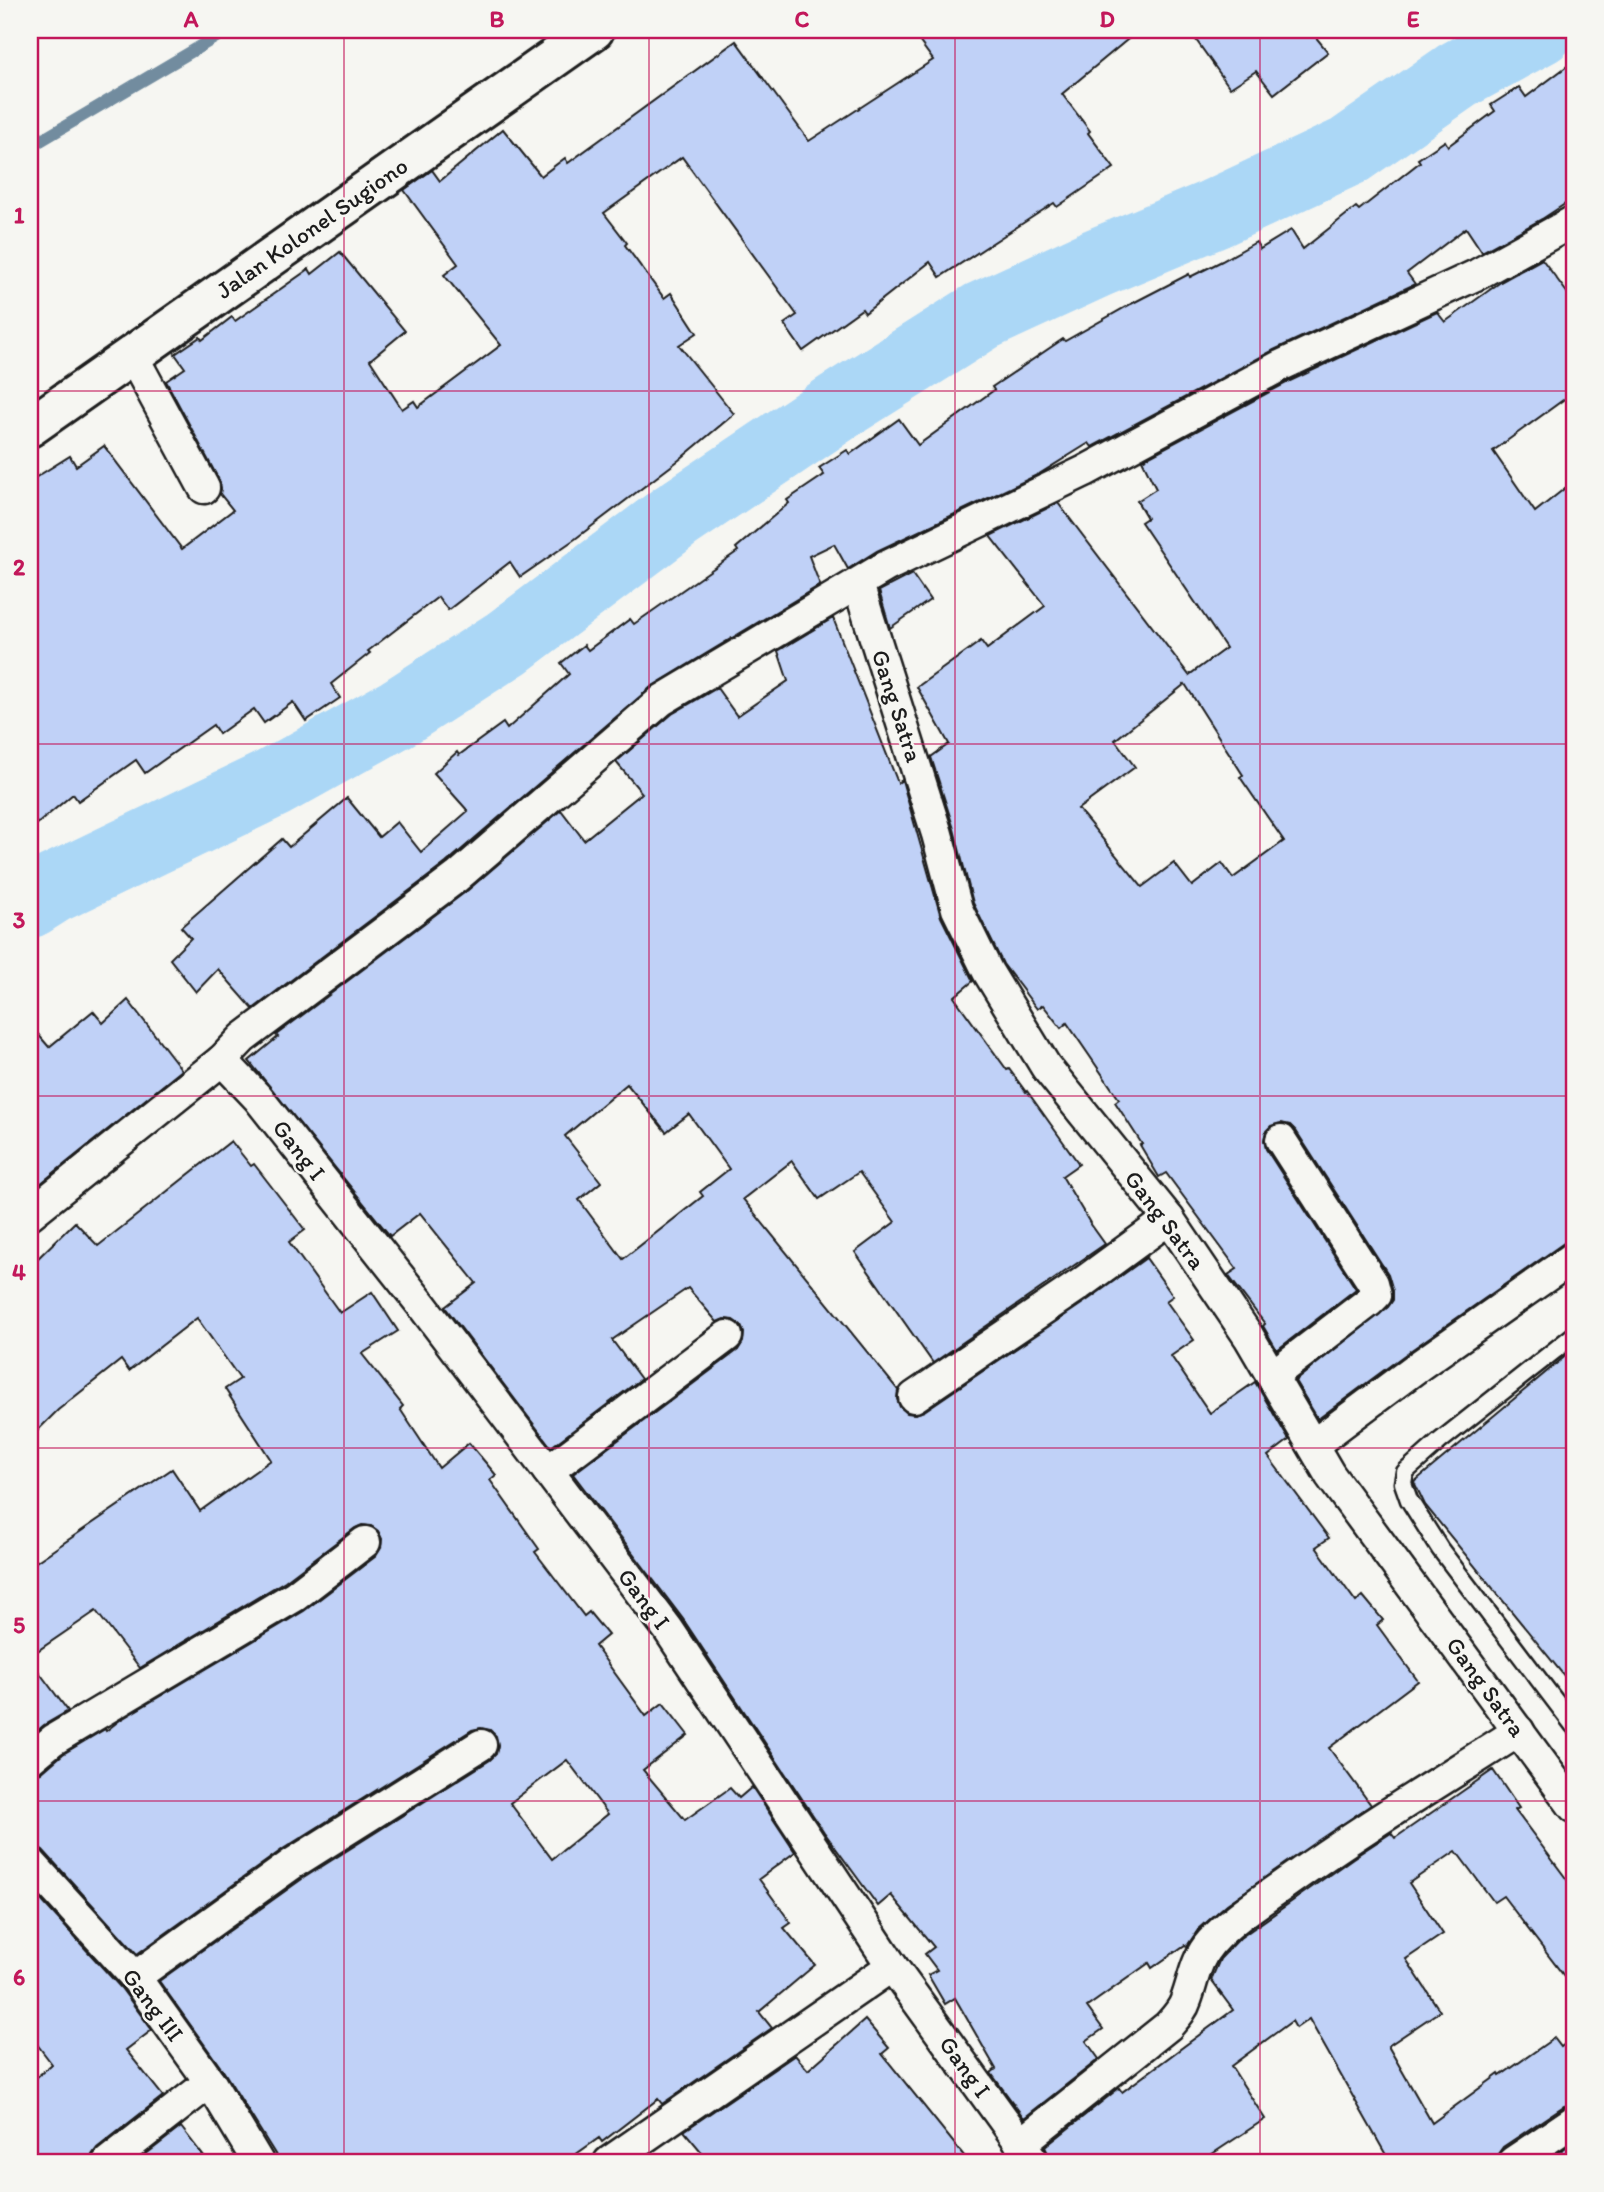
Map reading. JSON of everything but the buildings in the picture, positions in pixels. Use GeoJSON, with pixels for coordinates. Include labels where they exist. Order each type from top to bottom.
{"type":"FeatureCollection","features":[{"type":"Feature","properties":{"kind":"street","name":"Jalan Kolonel Sugiono"},"geometry":{"type":"LineString","coordinates":[[30,427],[594,30]]}},
{"type":"Feature","properties":{"kind":"street"},"geometry":{"type":"LineString","coordinates":[[30,1214],[222,1060],[243,1038],[457,877],[662,701],[885,567],[1085,471],[1282,365],[1571,231]]}},
{"type":"Feature","properties":{"kind":"street"},"geometry":{"type":"LineString","coordinates":[[132,355],[204,488]]}},
{"type":"Feature","properties":{"kind":"street","name":"Gang Satra"},"geometry":{"type":"LineString","coordinates":[[858,584],[937,834],[957,909],[988,972],[1046,1067],[1169,1219],[1249,1337],[1330,1475],[1574,1807]]}},
{"type":"Feature","properties":{"kind":"street","name":"Gang I"},"geometry":{"type":"LineString","coordinates":[[222,1060],[258,1098],[421,1304],[668,1629],[892,1966],[1027,2153]]}},
{"type":"Feature","properties":{"kind":"street"},"geometry":{"type":"LineString","coordinates":[[1272,1376],[1376,1295],[1373,1283],[1281,1140]]}},
{"type":"Feature","properties":{"kind":"street"},"geometry":{"type":"LineString","coordinates":[[914,1397],[1079,1285],[1169,1219]]}},
{"type":"Feature","properties":{"kind":"street"},"geometry":{"type":"LineString","coordinates":[[1313,1445],[1420,1365],[1574,1258]]}},
{"type":"Feature","properties":{"kind":"street"},"geometry":{"type":"LineString","coordinates":[[548,1471],[727,1336]]}},
{"type":"Feature","properties":{"kind":"street"},"geometry":{"type":"LineString","coordinates":[[30,1759],[53,1740],[295,1597],[365,1542]]}},
{"type":"Feature","properties":{"kind":"street"},"geometry":{"type":"LineString","coordinates":[[1027,2153],[1181,2012],[1200,1959],[1208,1945],[1226,1926],[1320,1858],[1518,1731]]}},
{"type":"Feature","properties":{"kind":"street"},"geometry":{"type":"LineString","coordinates":[[135,1977],[292,1864],[481,1745]]}},
{"type":"Feature","properties":{"kind":"street","name":"Gang III"},"geometry":{"type":"LineString","coordinates":[[30,1862],[135,1977],[210,2082],[258,2162]]}},
{"type":"Feature","properties":{"kind":"street"},"geometry":{"type":"LineString","coordinates":[[609,2162],[892,1966]]}},
{"type":"Feature","properties":{"kind":"street"},"geometry":{"type":"LineString","coordinates":[[108,2162],[210,2082]]}},
{"type":"Feature","properties":{"kind":"street"},"geometry":{"type":"LineString","coordinates":[[1513,2162],[1574,2121]]}},
{"type":"Feature","properties":{"kind":"lane"},"geometry":{"type":"LineString","coordinates":[[1574,1335],[1440,1441],[1405,1472],[1403,1483],[1409,1500],[1440,1549],[1574,1726]]}},
{"type":"Feature","properties":{"kind":"waterway"},"geometry":{"type":"LineString","coordinates":[[30,147],[228,30]]}},
{"type":"Feature","properties":{"kind":"waterway"},"geometry":{"type":"LineString","coordinates":[[30,903],[52,889],[273,783],[400,712],[507,643],[676,516],[841,405],[982,316],[1097,263],[1214,214],[1349,151],[1458,75],[1540,30]]}}]}
